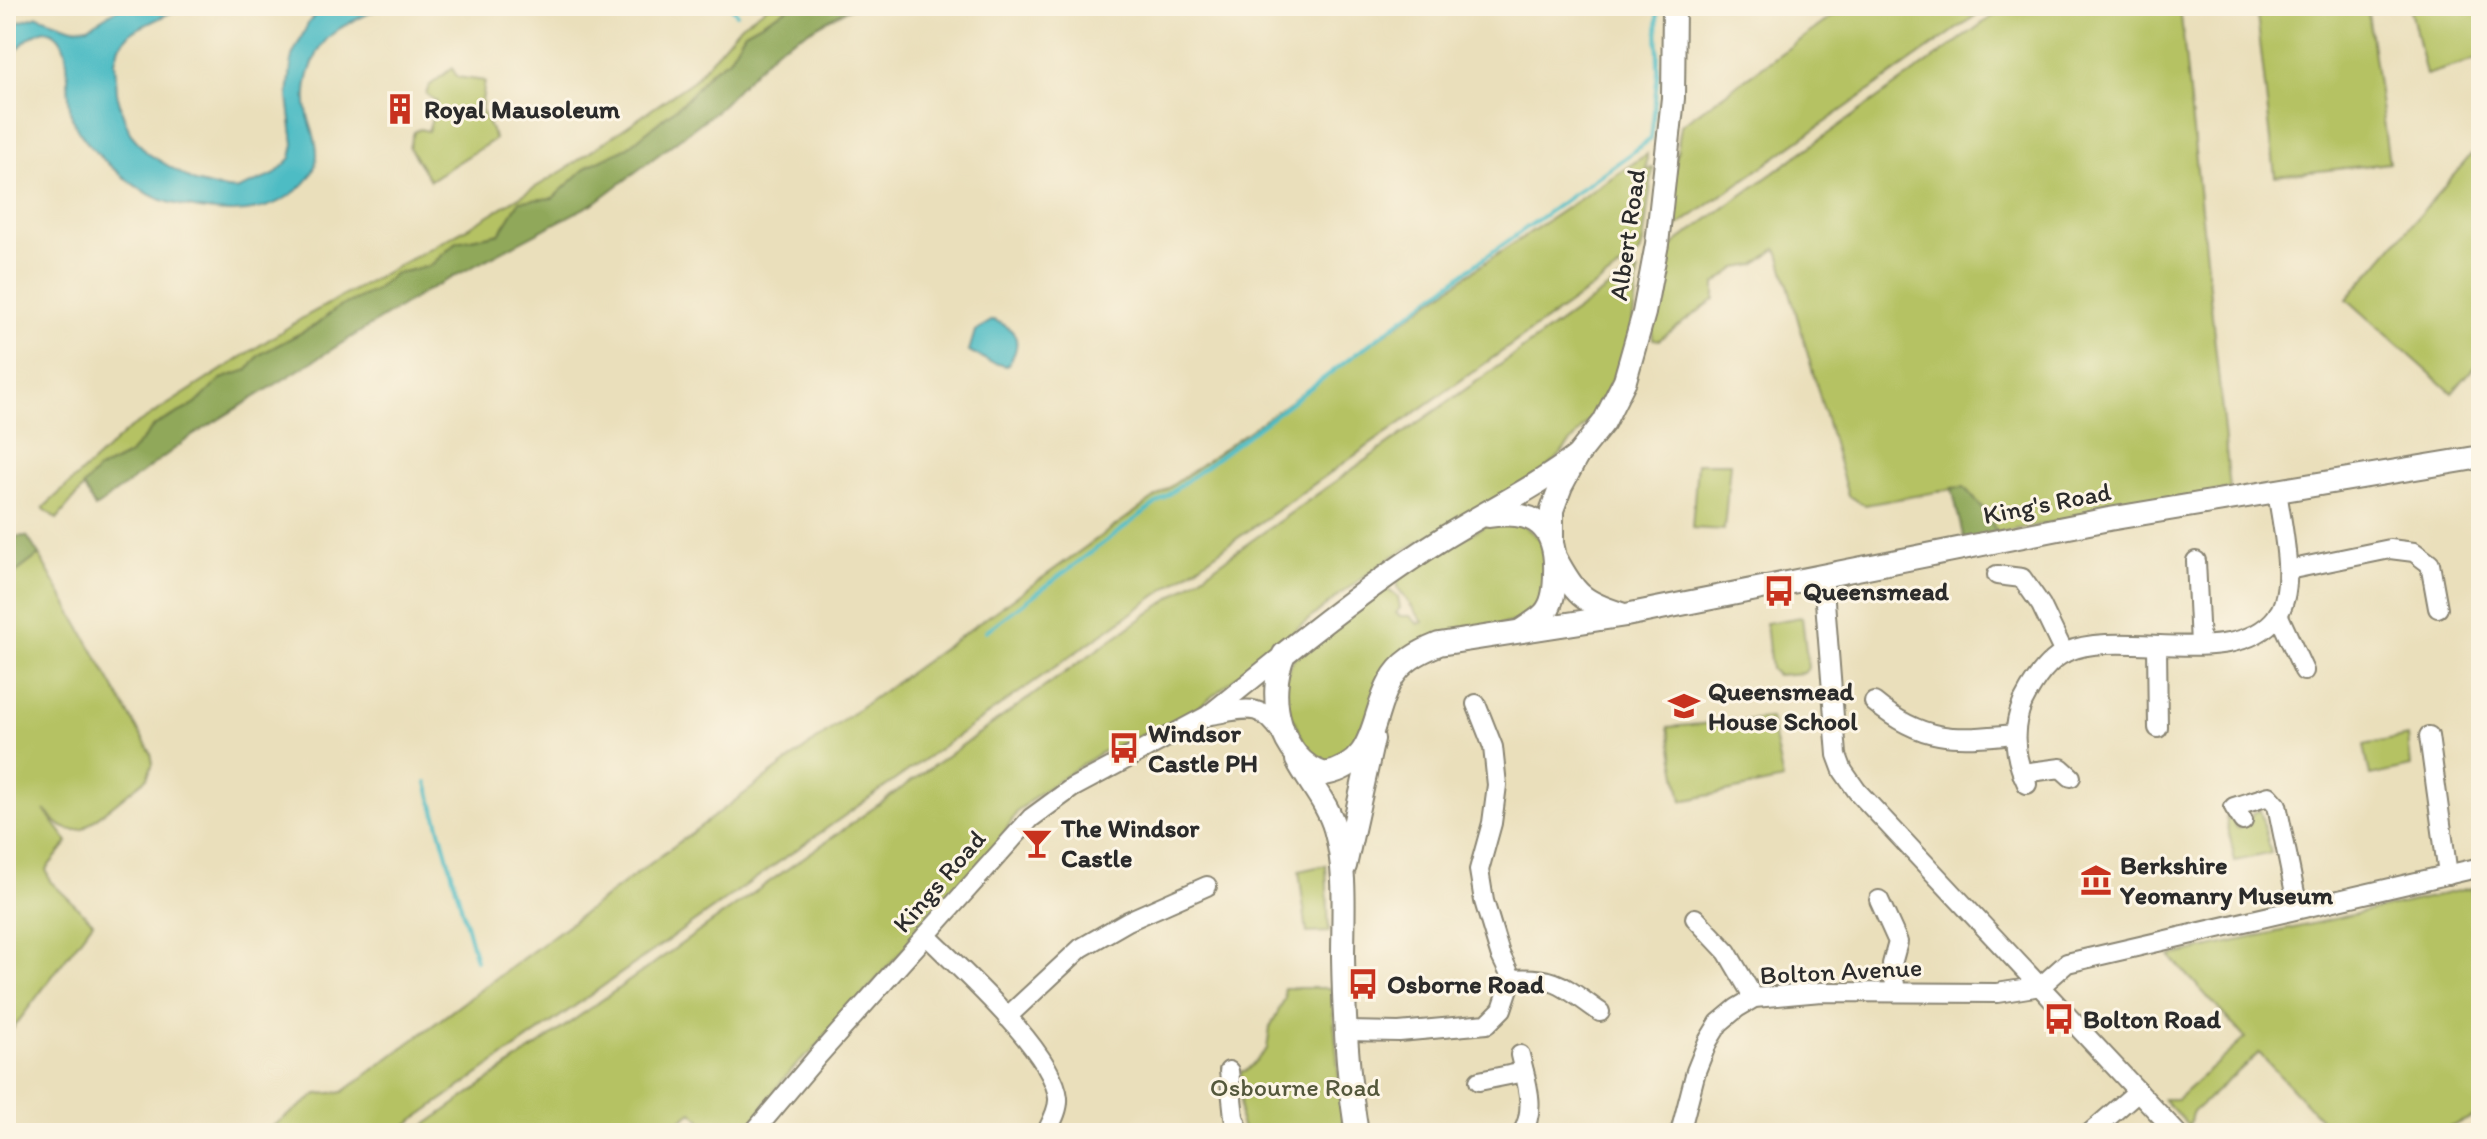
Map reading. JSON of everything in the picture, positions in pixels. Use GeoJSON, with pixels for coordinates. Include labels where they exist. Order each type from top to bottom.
{"type":"FeatureCollection","features":[{"type":"Feature","properties":{"kind":"main road","name":"Albert Road"},"geometry":{"type":"LineString","coordinates":[[1521,630],[1546,611],[1554,590],[1552,510],[1577,456],[1604,422],[1625,380],[1644,313],[1657,244],[1673,98],[1674,6]]}},
{"type":"Feature","properties":{"kind":"main road","name":"Albert Road"},"geometry":{"type":"LineString","coordinates":[[1284,654],[1368,587],[1480,517],[1543,482],[1577,456]]}},
{"type":"Feature","properties":{"kind":"main road","name":"King's Road"},"geometry":{"type":"LineString","coordinates":[[1374,730],[1391,679],[1404,663],[1439,644],[1626,615],[1976,544],[2481,457]]}},
{"type":"Feature","properties":{"kind":"main road","name":"King's Road"},"geometry":{"type":"LineString","coordinates":[[1480,517],[1507,513],[1533,518],[1580,597],[1591,605],[1626,615]]}},
{"type":"Feature","properties":{"kind":"main road"},"geometry":{"type":"LineString","coordinates":[[1284,654],[1278,668],[1277,703],[1290,747],[1325,805],[1335,829],[1344,872]]}},
{"type":"Feature","properties":{"kind":"main road"},"geometry":{"type":"LineString","coordinates":[[1290,747],[1313,770],[1325,774],[1338,771],[1355,758],[1374,730]]}},
{"type":"Feature","properties":{"kind":"main road"},"geometry":{"type":"LineString","coordinates":[[1357,1133],[1349,1088],[1343,959],[1344,872],[1374,730]]}},
{"type":"Feature","properties":{"kind":"street"},"geometry":{"type":"LineString","coordinates":[[2071,777],[2061,768],[2024,779],[2014,734],[2019,711],[2030,689],[2064,653],[2089,644],[2157,646],[2229,642],[2251,635],[2278,614],[2284,603],[2288,570],[2277,490]]}},
{"type":"Feature","properties":{"kind":"street"},"geometry":{"type":"LineString","coordinates":[[2288,570],[2390,549],[2414,552],[2430,564],[2438,608]]}},
{"type":"Feature","properties":{"kind":"street"},"geometry":{"type":"LineString","coordinates":[[2196,561],[2200,644]]}},
{"type":"Feature","properties":{"kind":"street"},"geometry":{"type":"LineString","coordinates":[[1997,575],[2022,578],[2041,605],[2064,653]]}},
{"type":"Feature","properties":{"kind":"street"},"geometry":{"type":"LineString","coordinates":[[1823,576],[1837,755],[1843,771],[1857,791],[2177,1133]]}},
{"type":"Feature","properties":{"kind":"street"},"geometry":{"type":"LineString","coordinates":[[2278,614],[2304,671]]}},
{"type":"Feature","properties":{"kind":"street"},"geometry":{"type":"LineString","coordinates":[[2157,646],[2158,728]]}},
{"type":"Feature","properties":{"kind":"street","name":"Kings Road"},"geometry":{"type":"LineString","coordinates":[[753,1133],[1031,818],[1072,788],[1207,716],[1284,654]]}},
{"type":"Feature","properties":{"kind":"street"},"geometry":{"type":"LineString","coordinates":[[1874,702],[1896,721],[1930,735],[1972,739],[2014,734]]}},
{"type":"Feature","properties":{"kind":"street"},"geometry":{"type":"LineString","coordinates":[[1347,1031],[1399,1032],[1487,1024],[1502,1009],[1512,979],[1500,954],[1484,901],[1479,870],[1492,823],[1497,785],[1493,747],[1476,704]]}},
{"type":"Feature","properties":{"kind":"street","name":"Kings Road"},"geometry":{"type":"LineString","coordinates":[[1207,716],[1247,708],[1258,710],[1272,718],[1290,747]]}},
{"type":"Feature","properties":{"kind":"street"},"geometry":{"type":"LineString","coordinates":[[2429,736],[2448,875]]}},
{"type":"Feature","properties":{"kind":"street"},"geometry":{"type":"LineString","coordinates":[[2243,821],[2234,807],[2269,796],[2277,805],[2298,908]]}},
{"type":"Feature","properties":{"kind":"street"},"geometry":{"type":"LineString","coordinates":[[2041,986],[2067,963],[2481,867]]}},
{"type":"Feature","properties":{"kind":"street"},"geometry":{"type":"LineString","coordinates":[[1007,1017],[1081,948],[1128,921],[1207,886]]}},
{"type":"Feature","properties":{"kind":"street"},"geometry":{"type":"LineString","coordinates":[[1879,900],[1898,942],[1892,964],[1896,992]]}},
{"type":"Feature","properties":{"kind":"street"},"geometry":{"type":"LineString","coordinates":[[1695,918],[1727,952],[1754,998]]}},
{"type":"Feature","properties":{"kind":"street"},"geometry":{"type":"LineString","coordinates":[[926,935],[1024,1033],[1047,1069],[1058,1098],[1055,1115],[1046,1133]]}},
{"type":"Feature","properties":{"kind":"street"},"geometry":{"type":"LineString","coordinates":[[1512,979],[1541,977],[1561,985],[1600,1012]]}},
{"type":"Feature","properties":{"kind":"street","name":"Bolton Avenue"},"geometry":{"type":"LineString","coordinates":[[1680,1133],[1696,1071],[1708,1041],[1719,1023],[1754,998],[1821,992],[1997,993],[2041,986]]}},
{"type":"Feature","properties":{"kind":"street"},"geometry":{"type":"LineString","coordinates":[[1479,1081],[1522,1063],[1529,1092],[1530,1120],[1522,1133]]}},
{"type":"Feature","properties":{"kind":"street"},"geometry":{"type":"LineString","coordinates":[[1229,1071],[1234,1117],[1240,1133]]}},
{"type":"Feature","properties":{"kind":"street"},"geometry":{"type":"LineString","coordinates":[[2090,1133],[2138,1091]]}},
{"type":"Feature","properties":{"kind":"green space"},"geometry":{"type":"Polygon","coordinates":[[[769,6],[792,6],[745,32],[729,59],[711,71],[686,100],[628,147],[588,166],[553,198],[527,201],[517,206],[500,233],[457,242],[430,266],[394,274],[374,291],[337,308],[316,325],[259,355],[248,370],[221,379],[196,404],[155,425],[128,455],[98,470],[57,519],[43,508],[128,430],[304,317],[471,226],[564,170],[694,80],[741,25],[769,6]]]}},
{"type":"Feature","properties":{"kind":"green space"},"geometry":{"type":"Polygon","coordinates":[[[792,6],[854,6],[777,48],[716,111],[596,202],[426,291],[189,438],[95,508],[83,486],[98,470],[129,455],[155,425],[196,404],[221,379],[248,370],[259,355],[316,325],[337,308],[374,291],[394,274],[430,266],[457,242],[500,233],[520,201],[553,198],[588,166],[628,147],[686,100],[711,71],[729,59],[745,32],[792,6]]]}},
{"type":"Feature","properties":{"kind":"green space"},"geometry":{"type":"Polygon","coordinates":[[[1847,6],[1989,6],[1674,229],[1666,229],[1681,125],[1847,6]]]}},
{"type":"Feature","properties":{"kind":"green space"},"geometry":{"type":"Polygon","coordinates":[[[2007,6],[2180,6],[2230,489],[1997,533],[1986,512],[1964,487],[1865,505],[1848,496],[1776,249],[1755,265],[1737,268],[1715,284],[1715,299],[1659,340],[1653,339],[1665,252],[2007,6]]]}},
{"type":"Feature","properties":{"kind":"green space"},"geometry":{"type":"Polygon","coordinates":[[[2256,6],[2367,6],[2389,163],[2275,176],[2256,6]]]}},
{"type":"Feature","properties":{"kind":"green space"},"geometry":{"type":"Polygon","coordinates":[[[2410,6],[2481,6],[2481,58],[2426,75],[2410,6]]]}},
{"type":"Feature","properties":{"kind":"green space"},"geometry":{"type":"Polygon","coordinates":[[[452,68],[457,77],[485,81],[481,109],[495,139],[430,180],[409,147],[414,132],[420,129],[428,131],[437,102],[426,94],[429,86],[452,68]]]}},
{"type":"Feature","properties":{"kind":"green space"},"geometry":{"type":"Polygon","coordinates":[[[1647,154],[1646,170],[1653,168],[1643,242],[1640,253],[1633,259],[395,1133],[263,1133],[318,1094],[343,1092],[861,707],[1483,264],[1647,154]]]}},
{"type":"Feature","properties":{"kind":"green space"},"geometry":{"type":"Polygon","coordinates":[[[2471,155],[2481,163],[2481,359],[2452,393],[2347,299],[2471,155]]]}},
{"type":"Feature","properties":{"kind":"green space"},"geometry":{"type":"Polygon","coordinates":[[[1638,272],[1632,321],[1619,368],[1586,423],[1545,470],[1390,558],[1195,710],[1100,753],[1038,794],[1017,812],[998,843],[813,1051],[784,1079],[744,1133],[715,1133],[692,1112],[663,1133],[414,1133],[1630,273],[1638,272]]]}},
{"type":"Feature","properties":{"kind":"green space"},"geometry":{"type":"Polygon","coordinates":[[[1697,463],[1730,463],[1724,530],[1692,528],[1697,463]]]}},
{"type":"Feature","properties":{"kind":"green space"},"geometry":{"type":"Polygon","coordinates":[[[1964,487],[1986,512],[1997,533],[1964,540],[1952,488],[1964,487]]]}},
{"type":"Feature","properties":{"kind":"green space"},"geometry":{"type":"Polygon","coordinates":[[[1510,516],[1541,539],[1551,588],[1536,617],[1423,642],[1362,739],[1339,766],[1312,759],[1285,701],[1282,685],[1293,659],[1380,590],[1388,590],[1398,597],[1400,608],[1396,613],[1400,616],[1410,616],[1418,624],[1423,622],[1398,588],[1398,579],[1497,518],[1510,516]]]}},
{"type":"Feature","properties":{"kind":"green space"},"geometry":{"type":"Polygon","coordinates":[[[27,536],[39,555],[6,580],[6,537],[27,536]]]}},
{"type":"Feature","properties":{"kind":"green space"},"geometry":{"type":"Polygon","coordinates":[[[39,555],[151,753],[153,763],[147,778],[83,829],[65,828],[44,810],[68,842],[46,869],[50,881],[93,922],[6,1038],[6,580],[39,555]]]}},
{"type":"Feature","properties":{"kind":"green space"},"geometry":{"type":"Polygon","coordinates":[[[1802,617],[1808,668],[1804,673],[1777,675],[1771,669],[1766,623],[1802,617]]]}},
{"type":"Feature","properties":{"kind":"green space"},"geometry":{"type":"Polygon","coordinates":[[[1770,718],[1783,780],[1682,801],[1668,727],[1770,718]]]}},
{"type":"Feature","properties":{"kind":"green space"},"geometry":{"type":"Polygon","coordinates":[[[2408,736],[2411,767],[2370,776],[2364,745],[2408,736]]]}},
{"type":"Feature","properties":{"kind":"green space"},"geometry":{"type":"Polygon","coordinates":[[[2260,810],[2271,853],[2235,861],[2226,818],[2231,819],[2237,828],[2248,824],[2253,813],[2260,810]]]}},
{"type":"Feature","properties":{"kind":"green space"},"geometry":{"type":"Polygon","coordinates":[[[1326,865],[1329,932],[1307,933],[1299,871],[1326,865]]]}},
{"type":"Feature","properties":{"kind":"green space"},"geometry":{"type":"Polygon","coordinates":[[[2471,888],[2481,971],[2481,1113],[2437,1133],[2333,1133],[2259,1053],[2192,1113],[2189,1126],[2163,1099],[2177,1099],[2245,1038],[2170,956],[2471,888]]]}},
{"type":"Feature","properties":{"kind":"green space","name":"Osbourne Road"},"geometry":{"type":"Polygon","coordinates":[[[1284,988],[1331,988],[1344,1133],[1245,1133],[1240,1122],[1241,1071],[1246,1071],[1267,1049],[1270,1027],[1285,998],[1284,988]]]}},
{"type":"Feature","properties":{"kind":"water"},"geometry":{"type":"Polygon","coordinates":[[[122,6],[184,6],[131,32],[119,46],[115,62],[117,93],[130,133],[147,153],[195,182],[236,190],[274,175],[291,158],[294,144],[288,97],[292,56],[309,22],[322,6],[383,6],[332,35],[315,57],[306,98],[317,156],[308,180],[282,200],[266,207],[234,212],[168,202],[142,190],[100,157],[73,120],[66,53],[55,34],[44,30],[31,36],[17,50],[6,68],[6,27],[38,16],[72,28],[88,27],[122,6]]]}},
{"type":"Feature","properties":{"kind":"water"},"geometry":{"type":"Polygon","coordinates":[[[993,320],[1008,328],[1016,338],[1015,351],[1007,366],[990,362],[969,351],[975,331],[993,320]]]}},
{"type":"Feature","properties":{"kind":"waterway"},"geometry":{"type":"LineString","coordinates":[[730,6],[737,14]]}},
{"type":"Feature","properties":{"kind":"waterway"},"geometry":{"type":"LineString","coordinates":[[986,631],[1480,261],[1651,139],[1658,71],[1657,6]]}},
{"type":"Feature","properties":{"kind":"waterway"},"geometry":{"type":"LineString","coordinates":[[427,783],[476,960]]}},
{"type":"Feature","properties":{"kind":"place","name":"Royal Mausoleum"},"geometry":{"type":"Point","coordinates":[400,109]}},
{"type":"Feature","properties":{"kind":"place","name":"Queensmead"},"geometry":{"type":"Point","coordinates":[1779,591]}},
{"type":"Feature","properties":{"kind":"place","name":"Queensmead House School"},"geometry":{"type":"Point","coordinates":[1684,706]}},
{"type":"Feature","properties":{"kind":"place","name":"Windsor Castle PH"},"geometry":{"type":"Point","coordinates":[1124,748]}},
{"type":"Feature","properties":{"kind":"place","name":"The Windsor Castle"},"geometry":{"type":"Point","coordinates":[1037,843]}},
{"type":"Feature","properties":{"kind":"place","name":"Berkshire Yeomanry Museum"},"geometry":{"type":"Point","coordinates":[2096,880]}},
{"type":"Feature","properties":{"kind":"place","name":"Osborne Road"},"geometry":{"type":"Point","coordinates":[1363,984]}},
{"type":"Feature","properties":{"kind":"place","name":"Bolton Road"},"geometry":{"type":"Point","coordinates":[2059,1019]}}]}
